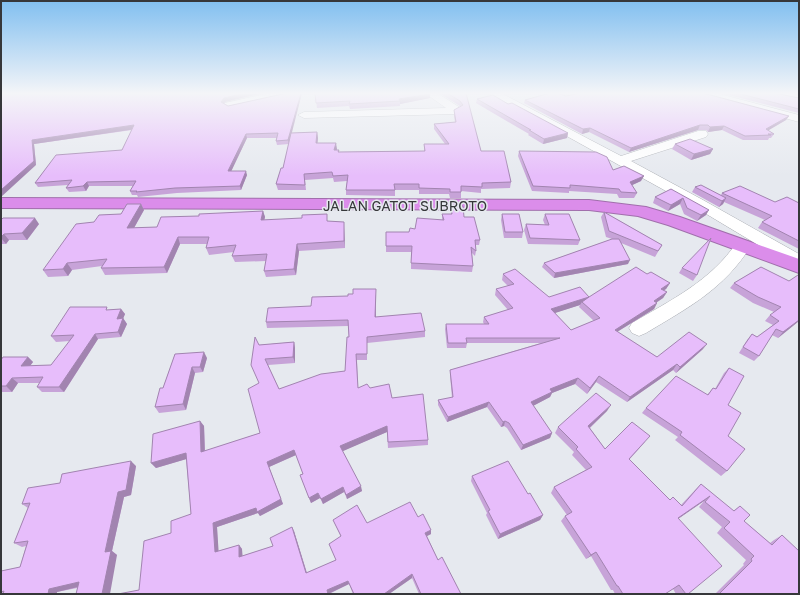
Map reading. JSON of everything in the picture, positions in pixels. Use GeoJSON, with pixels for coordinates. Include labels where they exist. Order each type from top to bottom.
{"type":"FeatureCollection","features":[{"type":"Feature","properties":{"kind":"highway","name":"JALAN GATOT SUBROTO"},"geometry":{"type":"LineString","coordinates":[[1,203],[589,205],[640,211],[799,266]]}},
{"type":"Feature","properties":{"kind":"street"},"geometry":{"type":"LineString","coordinates":[[546,121],[698,203],[799,262]]}},
{"type":"Feature","properties":{"kind":"street"},"geometry":{"type":"LineString","coordinates":[[619,160],[702,134]]}},
{"type":"Feature","properties":{"kind":"street"},"geometry":{"type":"LineString","coordinates":[[639,328],[709,285],[726,270],[736,258],[743,246]]}},
{"type":"Feature","properties":{"kind":"building"},"geometry":{"type":"Polygon","coordinates":[[[1,121],[293,121],[288,140],[276,141],[278,133],[246,134],[228,171],[246,171],[240,186],[175,188],[136,192],[137,191],[130,191],[136,181],[87,182],[83,186],[66,188],[72,180],[35,183],[56,155],[122,150],[134,125],[32,140],[34,161],[1,190],[1,121]]]}},
{"type":"Feature","properties":{"kind":"building"},"geometry":{"type":"Polygon","coordinates":[[[456,121],[473,121],[481,151],[504,151],[511,182],[482,183],[482,187],[461,186],[461,192],[450,192],[450,189],[419,188],[419,184],[394,184],[395,190],[346,190],[348,175],[333,176],[332,172],[304,174],[305,185],[276,184],[281,168],[283,168],[291,133],[317,132],[316,143],[336,143],[334,150],[339,150],[338,152],[425,151],[424,144],[449,144],[434,124],[456,122],[456,121]]]}},
{"type":"Feature","properties":{"kind":"building"},"geometry":{"type":"Polygon","coordinates":[[[515,121],[545,121],[568,133],[544,139],[529,130],[531,130],[515,121]]]}},
{"type":"Feature","properties":{"kind":"building"},"geometry":{"type":"Polygon","coordinates":[[[567,121],[781,121],[766,129],[774,134],[768,134],[771,135],[745,136],[724,126],[710,127],[708,125],[700,125],[631,148],[590,128],[583,129],[567,121]]]}},
{"type":"Feature","properties":{"kind":"building"},"geometry":{"type":"Polygon","coordinates":[[[690,139],[713,149],[694,154],[675,144],[690,139]]]}},
{"type":"Feature","properties":{"kind":"building"},"geometry":{"type":"Polygon","coordinates":[[[519,151],[596,152],[607,157],[613,170],[624,166],[644,176],[630,182],[637,193],[621,192],[619,189],[570,185],[570,188],[533,186],[519,151]]]}},
{"type":"Feature","properties":{"kind":"building"},"geometry":{"type":"Polygon","coordinates":[[[701,185],[726,198],[722,201],[695,187],[701,185]]]}},
{"type":"Feature","properties":{"kind":"building"},"geometry":{"type":"Polygon","coordinates":[[[740,186],[775,202],[787,197],[799,203],[799,241],[762,222],[772,216],[722,193],[740,186]]]}},
{"type":"Feature","properties":{"kind":"building"},"geometry":{"type":"Polygon","coordinates":[[[671,189],[709,210],[701,215],[687,208],[683,198],[671,205],[655,197],[671,189]]]}},
{"type":"Feature","properties":{"kind":"building"},"geometry":{"type":"Polygon","coordinates":[[[127,204],[141,204],[127,228],[157,227],[161,217],[199,216],[199,214],[263,211],[261,220],[302,218],[302,215],[327,214],[327,221],[344,222],[344,241],[297,244],[294,269],[264,271],[267,254],[232,256],[236,245],[206,248],[209,237],[178,237],[164,267],[101,268],[107,259],[67,263],[63,269],[43,270],[76,224],[94,222],[99,215],[121,214],[127,204]]]}},
{"type":"Feature","properties":{"kind":"building"},"geometry":{"type":"Polygon","coordinates":[[[451,206],[463,206],[464,217],[474,217],[480,240],[475,240],[476,251],[471,247],[473,266],[411,263],[412,246],[386,246],[386,232],[409,232],[410,228],[415,229],[417,218],[444,220],[442,214],[452,214],[451,206]]]}},
{"type":"Feature","properties":{"kind":"building"},"geometry":{"type":"Polygon","coordinates":[[[604,212],[662,245],[658,251],[609,231],[604,212]]]}},
{"type":"Feature","properties":{"kind":"building"},"geometry":{"type":"Polygon","coordinates":[[[502,214],[519,214],[523,232],[505,232],[502,214]]]}},
{"type":"Feature","properties":{"kind":"building"},"geometry":{"type":"Polygon","coordinates":[[[545,214],[569,214],[580,240],[530,238],[526,224],[549,225],[545,214]]]}},
{"type":"Feature","properties":{"kind":"building"},"geometry":{"type":"Polygon","coordinates":[[[3,218],[35,218],[22,233],[4,234],[1,237],[1,220],[3,218]]]}},
{"type":"Feature","properties":{"kind":"building"},"geometry":{"type":"Polygon","coordinates":[[[711,238],[697,275],[682,268],[711,238]]]}},
{"type":"Feature","properties":{"kind":"building"},"geometry":{"type":"Polygon","coordinates":[[[612,239],[619,239],[630,260],[555,273],[544,263],[612,239]]]}},
{"type":"Feature","properties":{"kind":"building"},"geometry":{"type":"Polygon","coordinates":[[[636,267],[647,274],[651,272],[670,283],[661,289],[667,292],[654,301],[657,303],[615,330],[657,357],[689,332],[707,344],[680,367],[677,364],[630,397],[599,376],[590,388],[578,378],[550,389],[552,392],[531,402],[552,433],[523,445],[509,423],[505,421],[503,422],[489,402],[448,417],[438,400],[453,397],[450,370],[560,338],[466,338],[467,343],[448,343],[446,324],[489,324],[484,317],[513,308],[496,289],[514,284],[503,274],[515,269],[549,297],[580,287],[589,297],[636,267]],[[589,297],[551,309],[571,330],[600,318],[582,302],[589,297]]]}},
{"type":"Feature","properties":{"kind":"building"},"geometry":{"type":"Polygon","coordinates":[[[761,267],[789,281],[798,275],[799,276],[799,320],[783,332],[776,329],[759,356],[743,347],[752,334],[757,337],[779,321],[770,315],[781,307],[758,297],[734,283],[761,267]]]}},
{"type":"Feature","properties":{"kind":"building"},"geometry":{"type":"Polygon","coordinates":[[[353,289],[376,289],[375,317],[421,313],[425,331],[367,337],[367,354],[356,354],[358,388],[367,384],[370,388],[389,384],[392,398],[423,394],[428,440],[388,442],[387,426],[340,446],[361,486],[346,495],[343,487],[321,499],[318,493],[309,498],[300,475],[303,474],[294,450],[267,462],[281,499],[257,512],[256,508],[213,523],[215,552],[239,545],[239,557],[273,546],[270,538],[292,527],[306,573],[336,560],[329,544],[341,536],[333,520],[357,505],[367,523],[410,502],[418,517],[423,514],[431,530],[425,533],[438,560],[442,557],[461,594],[421,594],[412,574],[384,594],[354,594],[348,581],[327,590],[328,594],[118,594],[139,590],[144,541],[171,533],[171,521],[191,514],[186,453],[151,463],[153,434],[200,421],[201,452],[260,433],[248,389],[259,383],[251,365],[255,337],[259,345],[294,342],[293,357],[265,359],[279,389],[321,374],[345,371],[347,337],[349,337],[348,320],[266,322],[268,308],[311,306],[312,297],[348,296],[348,294],[353,294],[353,289]]]}},
{"type":"Feature","properties":{"kind":"building"},"geometry":{"type":"Polygon","coordinates":[[[70,307],[107,307],[106,310],[121,309],[117,319],[123,318],[118,332],[95,334],[59,387],[37,387],[43,377],[12,378],[6,386],[1,386],[1,360],[3,357],[28,357],[21,366],[51,365],[74,335],[51,336],[70,307]]]}},
{"type":"Feature","properties":{"kind":"building"},"geometry":{"type":"Polygon","coordinates":[[[204,352],[200,367],[192,367],[183,404],[155,407],[160,388],[163,388],[175,354],[204,352]]]}},
{"type":"Feature","properties":{"kind":"building"},"geometry":{"type":"Polygon","coordinates":[[[729,368],[744,376],[728,405],[741,413],[728,436],[745,449],[727,471],[680,435],[682,432],[646,408],[676,376],[708,395],[713,388],[716,389],[729,368]]]}},
{"type":"Feature","properties":{"kind":"building"},"geometry":{"type":"Polygon","coordinates":[[[596,393],[611,405],[588,426],[605,449],[632,422],[650,436],[629,459],[670,500],[673,497],[682,506],[701,484],[734,511],[740,506],[750,515],[744,521],[772,545],[782,535],[799,551],[799,594],[719,594],[752,561],[751,559],[754,556],[724,528],[730,522],[705,502],[710,496],[678,518],[722,566],[688,594],[686,594],[679,585],[665,594],[623,594],[596,552],[591,555],[565,516],[572,512],[554,487],[592,467],[576,449],[578,447],[558,427],[596,393]]]}},
{"type":"Feature","properties":{"kind":"building"},"geometry":{"type":"Polygon","coordinates":[[[131,461],[126,490],[118,492],[105,552],[111,551],[102,594],[76,594],[79,582],[49,589],[48,594],[3,594],[4,591],[1,592],[1,571],[20,567],[28,541],[14,543],[30,503],[22,504],[28,488],[60,483],[62,474],[131,461]]]}},
{"type":"Feature","properties":{"kind":"building"},"geometry":{"type":"Polygon","coordinates":[[[508,461],[543,515],[500,534],[488,511],[490,510],[472,476],[508,461]]]}}]}
